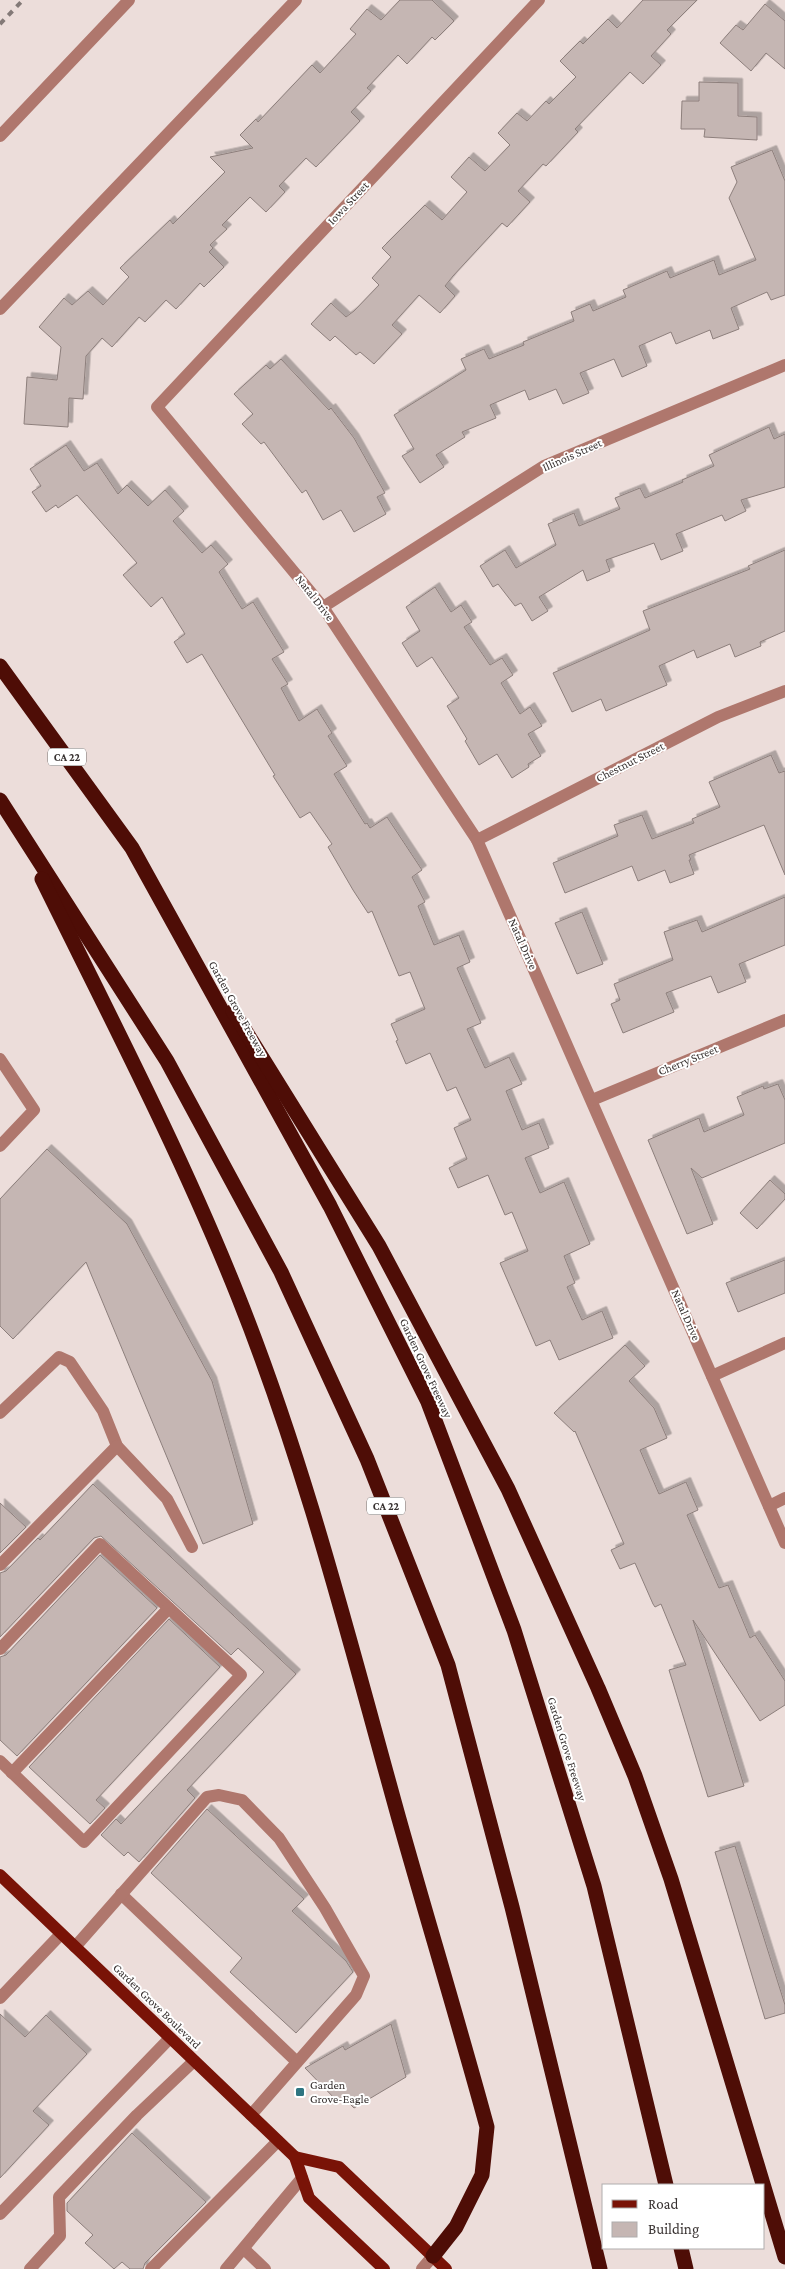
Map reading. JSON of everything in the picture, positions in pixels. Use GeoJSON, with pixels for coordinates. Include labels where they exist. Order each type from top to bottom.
{"type":"FeatureCollection","features":[{"type":"Feature","properties":{"kind":"highway","name":"Garden Grove Freeway"},"geometry":{"type":"LineString","coordinates":[[0,666],[132,848],[330,1206],[428,1402],[514,1630],[594,1886],[666,2184]]}},
{"type":"Feature","properties":{"kind":"highway"},"geometry":{"type":"LineString","coordinates":[[4,805],[183,1166],[239,1297],[295,1452],[339,1597],[399,1819],[487,2127],[482,2175],[456,2227],[433,2256]]}},
{"type":"Feature","properties":{"kind":"highway","name":"CA 22"},"geometry":{"type":"LineString","coordinates":[[4,805],[167,1061],[281,1272],[368,1458],[448,1665],[512,1907],[600,2269]]}},
{"type":"Feature","properties":{"kind":"highway"},"geometry":{"type":"LineString","coordinates":[[132,848],[378,1246],[508,1489],[598,1688],[635,1776],[671,1879],[763,2184]]}},
{"type":"Feature","properties":{"kind":"highway"},"geometry":{"type":"LineString","coordinates":[[765,2191],[785,2257]]}},
{"type":"Feature","properties":{"kind":"highway"},"geometry":{"type":"LineString","coordinates":[[681,2249],[686,2269]]}},
{"type":"Feature","properties":{"kind":"main road","name":"Garden Grove Boulevard"},"geometry":{"type":"LineString","coordinates":[[0,1875],[295,2158],[309,2198],[384,2269]]}},
{"type":"Feature","properties":{"kind":"main road"},"geometry":{"type":"LineString","coordinates":[[295,2158],[339,2167],[446,2269]]}},
{"type":"Feature","properties":{"kind":"street"},"geometry":{"type":"LineString","coordinates":[[0,136],[129,0]]}},
{"type":"Feature","properties":{"kind":"street"},"geometry":{"type":"LineString","coordinates":[[0,309],[296,0]]}},
{"type":"Feature","properties":{"kind":"street","name":"Iowa Street"},"geometry":{"type":"LineString","coordinates":[[157,407],[539,0]]}},
{"type":"Feature","properties":{"kind":"street","name":"Illinois Street"},"geometry":{"type":"LineString","coordinates":[[323,606],[544,466],[785,365]]}},
{"type":"Feature","properties":{"kind":"street","name":"Natal Drive"},"geometry":{"type":"LineString","coordinates":[[157,407],[323,606],[477,840],[785,1543]]}},
{"type":"Feature","properties":{"kind":"street","name":"Chestnut Street"},"geometry":{"type":"LineString","coordinates":[[477,840],[718,717],[785,691]]}},
{"type":"Feature","properties":{"kind":"street","name":"Cherry Street"},"geometry":{"type":"LineString","coordinates":[[592,1100],[785,1020]]}},
{"type":"Feature","properties":{"kind":"street"},"geometry":{"type":"LineString","coordinates":[[0,1059],[34,1110],[0,1146]]}},
{"type":"Feature","properties":{"kind":"street"},"geometry":{"type":"LineString","coordinates":[[712,1376],[785,1343]]}},
{"type":"Feature","properties":{"kind":"street"},"geometry":{"type":"LineString","coordinates":[[0,1414],[58,1357],[70,1362],[103,1411],[117,1446],[167,1500],[192,1547]]}},
{"type":"Feature","properties":{"kind":"street"},"geometry":{"type":"LineString","coordinates":[[0,1565],[117,1446]]}},
{"type":"Feature","properties":{"kind":"street"},"geometry":{"type":"LineString","coordinates":[[769,1506],[785,1498]]}},
{"type":"Feature","properties":{"kind":"street"},"geometry":{"type":"LineString","coordinates":[[0,1649],[100,1544],[241,1675],[84,1842],[0,1761]]}},
{"type":"Feature","properties":{"kind":"street"},"geometry":{"type":"LineString","coordinates":[[12,1773],[169,1608]]}},
{"type":"Feature","properties":{"kind":"street"},"geometry":{"type":"LineString","coordinates":[[75,1947],[207,1796],[219,1794],[242,1800],[279,1838],[325,1908],[364,1976],[356,1995],[250,2115]]}},
{"type":"Feature","properties":{"kind":"street"},"geometry":{"type":"LineString","coordinates":[[121,1894],[297,2062]]}},
{"type":"Feature","properties":{"kind":"street"},"geometry":{"type":"LineString","coordinates":[[0,1998],[61,1934]]}},
{"type":"Feature","properties":{"kind":"street"},"geometry":{"type":"LineString","coordinates":[[0,2214],[170,2038]]}},
{"type":"Feature","properties":{"kind":"street"},"geometry":{"type":"LineString","coordinates":[[30,2269],[60,2236],[59,2197],[137,2115],[194,2061]]}},
{"type":"Feature","properties":{"kind":"street"},"geometry":{"type":"LineString","coordinates":[[150,2269],[278,2141]]}},
{"type":"Feature","properties":{"kind":"street"},"geometry":{"type":"LineString","coordinates":[[226,2269],[302,2178]]}},
{"type":"Feature","properties":{"kind":"street"},"geometry":{"type":"LineString","coordinates":[[244,2249],[265,2269]]}},
{"type":"Feature","properties":{"kind":"street"},"geometry":{"type":"LineString","coordinates":[[422,2269],[433,2256]]}},
{"type":"Feature","properties":{"kind":"building"},"geometry":{"type":"Polygon","coordinates":[[[400,0],[432,0],[454,21],[435,40],[432,37],[407,64],[398,55],[367,88],[371,91],[351,112],[360,121],[316,167],[306,158],[279,186],[285,192],[266,212],[250,197],[222,225],[227,229],[210,245],[213,248],[209,252],[224,267],[204,287],[200,283],[176,309],[166,300],[145,322],[139,317],[112,347],[102,338],[86,356],[83,399],[69,398],[68,427],[24,424],[27,377],[57,380],[61,347],[39,327],[64,298],[72,305],[88,291],[103,305],[129,277],[120,268],[170,220],[173,224],[225,172],[210,157],[253,148],[240,135],[256,119],[258,122],[312,65],[320,73],[356,34],[350,29],[367,9],[381,20],[400,0]]]}},
{"type":"Feature","properties":{"kind":"building"},"geometry":{"type":"Polygon","coordinates":[[[643,0],[697,0],[667,30],[671,34],[651,56],[661,65],[643,84],[630,72],[575,129],[578,132],[546,166],[543,164],[518,191],[530,202],[507,227],[502,223],[453,276],[445,286],[455,296],[440,313],[419,295],[392,325],[402,334],[374,364],[360,352],[356,355],[335,336],[330,341],[311,324],[331,303],[346,317],[354,311],[379,285],[372,278],[391,257],[382,248],[425,205],[442,220],[467,192],[451,177],[469,157],[485,171],[510,145],[498,133],[517,113],[527,121],[546,101],[549,104],[576,77],[560,61],[580,41],[583,44],[608,19],[617,28],[643,0]]]}},
{"type":"Feature","properties":{"kind":"building"},"geometry":{"type":"Polygon","coordinates":[[[765,4],[785,21],[785,69],[766,53],[751,71],[720,43],[736,25],[743,30],[765,4]]]}},
{"type":"Feature","properties":{"kind":"building"},"geometry":{"type":"Polygon","coordinates":[[[699,82],[738,83],[738,116],[757,117],[757,140],[704,137],[705,129],[681,129],[682,101],[699,101],[699,82]]]}},
{"type":"Feature","properties":{"kind":"building"},"geometry":{"type":"Polygon","coordinates":[[[772,150],[785,181],[785,295],[771,300],[767,292],[731,308],[739,329],[713,339],[710,330],[676,344],[671,332],[639,346],[647,366],[622,377],[614,359],[580,373],[589,393],[563,404],[556,389],[529,400],[525,390],[490,405],[496,418],[462,432],[465,437],[436,455],[444,467],[420,483],[402,456],[414,449],[394,415],[466,370],[461,359],[484,349],[489,359],[524,345],[523,342],[574,321],[571,312],[590,304],[593,311],[626,297],[623,290],[667,271],[670,278],[714,260],[719,275],[756,260],[729,198],[737,182],[731,167],[772,150]]]}},
{"type":"Feature","properties":{"kind":"building"},"geometry":{"type":"Polygon","coordinates":[[[281,359],[329,410],[331,408],[354,438],[385,493],[377,497],[386,514],[354,532],[341,510],[323,520],[306,490],[302,493],[264,442],[261,444],[242,424],[253,414],[234,394],[266,365],[270,369],[281,359]]]}},
{"type":"Feature","properties":{"kind":"building"},"geometry":{"type":"Polygon","coordinates":[[[769,427],[774,439],[785,434],[785,487],[741,500],[746,511],[725,521],[722,515],[676,534],[683,551],[661,560],[654,543],[606,560],[610,571],[587,581],[583,570],[539,597],[548,611],[532,621],[521,603],[515,606],[498,584],[493,587],[480,566],[505,550],[516,568],[556,545],[548,524],[574,513],[579,526],[620,509],[615,498],[640,488],[645,498],[683,482],[682,480],[714,466],[709,455],[769,427]]]}},
{"type":"Feature","properties":{"kind":"building"},"geometry":{"type":"Polygon","coordinates":[[[66,445],[84,471],[97,463],[118,494],[127,485],[148,506],[165,490],[184,511],[173,521],[202,553],[211,545],[228,564],[219,572],[242,609],[253,602],[284,652],[272,659],[288,684],[281,688],[299,721],[317,709],[332,733],[328,736],[347,766],[334,774],[365,824],[367,823],[370,828],[387,817],[422,870],[412,877],[425,902],[418,906],[434,945],[459,935],[470,962],[457,968],[481,1023],[467,1029],[485,1068],[509,1057],[522,1084],[506,1091],[522,1130],[539,1123],[549,1148],[525,1158],[540,1193],[564,1182],[590,1244],[564,1256],[575,1283],[567,1287],[582,1320],[602,1311],[613,1338],[559,1360],[550,1340],[536,1346],[500,1263],[528,1251],[512,1212],[505,1215],[488,1175],[458,1188],[449,1168],[467,1159],[454,1128],[471,1120],[456,1087],[447,1091],[430,1053],[406,1064],[396,1041],[398,1040],[391,1024],[425,1009],[410,972],[399,976],[372,911],[368,913],[353,890],[328,847],[332,844],[310,812],[300,818],[273,776],[275,775],[202,654],[187,663],[174,642],[185,634],[162,597],[151,607],[123,575],[137,563],[77,495],[58,508],[56,505],[46,512],[32,492],[41,486],[30,469],[66,445]]]}},
{"type":"Feature","properties":{"kind":"building"},"geometry":{"type":"Polygon","coordinates":[[[785,550],[785,631],[760,642],[761,646],[735,657],[730,644],[697,658],[694,650],[659,666],[667,685],[606,711],[601,699],[572,712],[553,673],[650,630],[643,611],[750,569],[748,566],[785,550]]]}},
{"type":"Feature","properties":{"kind":"building"},"geometry":{"type":"Polygon","coordinates":[[[435,587],[451,612],[461,605],[472,622],[464,627],[490,665],[502,658],[513,675],[501,683],[520,714],[530,707],[542,726],[528,734],[541,756],[528,764],[529,767],[512,778],[497,754],[479,765],[465,741],[467,739],[447,706],[459,698],[432,657],[417,667],[402,643],[420,631],[406,607],[435,587]]]}},
{"type":"Feature","properties":{"kind":"building"},"geometry":{"type":"Polygon","coordinates":[[[771,755],[779,773],[785,771],[785,875],[764,825],[689,855],[694,874],[670,883],[665,870],[638,881],[632,866],[565,893],[553,863],[618,836],[614,825],[642,815],[652,839],[694,823],[692,819],[720,807],[709,782],[771,755]]]}},
{"type":"Feature","properties":{"kind":"building"},"geometry":{"type":"Polygon","coordinates":[[[785,897],[785,945],[739,964],[746,982],[718,993],[711,976],[666,993],[674,1012],[623,1033],[611,1004],[620,1000],[614,984],[673,960],[664,932],[697,920],[702,932],[785,897]]]}},
{"type":"Feature","properties":{"kind":"building"},"geometry":{"type":"Polygon","coordinates":[[[582,912],[603,964],[577,974],[555,923],[582,912]]]}},
{"type":"Feature","properties":{"kind":"building"},"geometry":{"type":"Polygon","coordinates":[[[778,1084],[785,1100],[785,1143],[702,1178],[691,1168],[713,1224],[687,1234],[648,1140],[699,1118],[704,1132],[744,1115],[737,1097],[763,1086],[764,1089],[778,1084]]]}},
{"type":"Feature","properties":{"kind":"building"},"geometry":{"type":"Polygon","coordinates":[[[47,1149],[127,1224],[212,1381],[253,1524],[203,1544],[86,1262],[13,1339],[0,1326],[0,1199],[47,1149]]]}},
{"type":"Feature","properties":{"kind":"building"},"geometry":{"type":"Polygon","coordinates":[[[770,1180],[785,1194],[785,1199],[757,1229],[740,1213],[770,1180]]]}},
{"type":"Feature","properties":{"kind":"building"},"geometry":{"type":"Polygon","coordinates":[[[785,1260],[785,1293],[738,1312],[726,1283],[785,1260]]]}},
{"type":"Feature","properties":{"kind":"building"},"geometry":{"type":"Polygon","coordinates":[[[625,1345],[645,1366],[629,1381],[654,1408],[667,1438],[640,1450],[659,1494],[686,1482],[698,1510],[687,1515],[719,1588],[728,1585],[750,1638],[755,1635],[785,1681],[785,1705],[760,1721],[693,1620],[744,1786],[708,1797],[669,1670],[686,1665],[661,1604],[655,1607],[653,1604],[635,1563],[620,1569],[611,1550],[624,1544],[575,1431],[554,1413],[625,1345]]]}},
{"type":"Feature","properties":{"kind":"building"},"geometry":{"type":"Polygon","coordinates":[[[93,1484],[296,1674],[187,1790],[195,1798],[139,1862],[128,1852],[124,1856],[101,1835],[116,1819],[121,1824],[264,1672],[238,1648],[231,1655],[101,1536],[94,1538],[0,1637],[0,1573],[6,1571],[38,1538],[40,1540],[93,1484]]]}},
{"type":"Feature","properties":{"kind":"building"},"geometry":{"type":"Polygon","coordinates":[[[0,1503],[26,1527],[0,1553],[0,1503]]]}},
{"type":"Feature","properties":{"kind":"building"},"geometry":{"type":"Polygon","coordinates":[[[100,1555],[157,1608],[17,1756],[0,1740],[0,1657],[6,1655],[100,1555]]]}},
{"type":"Feature","properties":{"kind":"building"},"geometry":{"type":"Polygon","coordinates":[[[169,1619],[220,1667],[96,1800],[105,1808],[90,1824],[29,1767],[169,1619]]]}},
{"type":"Feature","properties":{"kind":"building"},"geometry":{"type":"Polygon","coordinates":[[[207,1809],[304,1899],[292,1911],[346,1961],[353,1972],[296,2033],[230,1972],[242,1958],[151,1873],[207,1809]]]}},
{"type":"Feature","properties":{"kind":"building"},"geometry":{"type":"Polygon","coordinates":[[[735,1846],[785,2005],[785,2013],[765,2019],[715,1852],[735,1846]]]}},
{"type":"Feature","properties":{"kind":"building"},"geometry":{"type":"Polygon","coordinates":[[[0,2014],[25,2037],[46,2015],[87,2054],[33,2111],[49,2125],[0,2178],[0,2014]]]}},
{"type":"Feature","properties":{"kind":"building"},"geometry":{"type":"Polygon","coordinates":[[[391,2024],[406,2077],[354,2108],[344,2098],[339,2103],[305,2068],[343,2046],[345,2050],[391,2024]]]}},
{"type":"Feature","properties":{"kind":"building"},"geometry":{"type":"Polygon","coordinates":[[[132,2133],[206,2202],[145,2263],[143,2269],[130,2269],[122,2262],[114,2269],[85,2243],[93,2235],[67,2211],[67,2203],[132,2133]]]}},
{"type":"Feature","properties":{"kind":"railway"},"geometry":{"type":"LineString","coordinates":[[0,24],[23,0]]}},
{"type":"Feature","properties":{"kind":"place","name":"Garden Grove-Eagle"},"geometry":{"type":"Point","coordinates":[300,2092]}}]}
